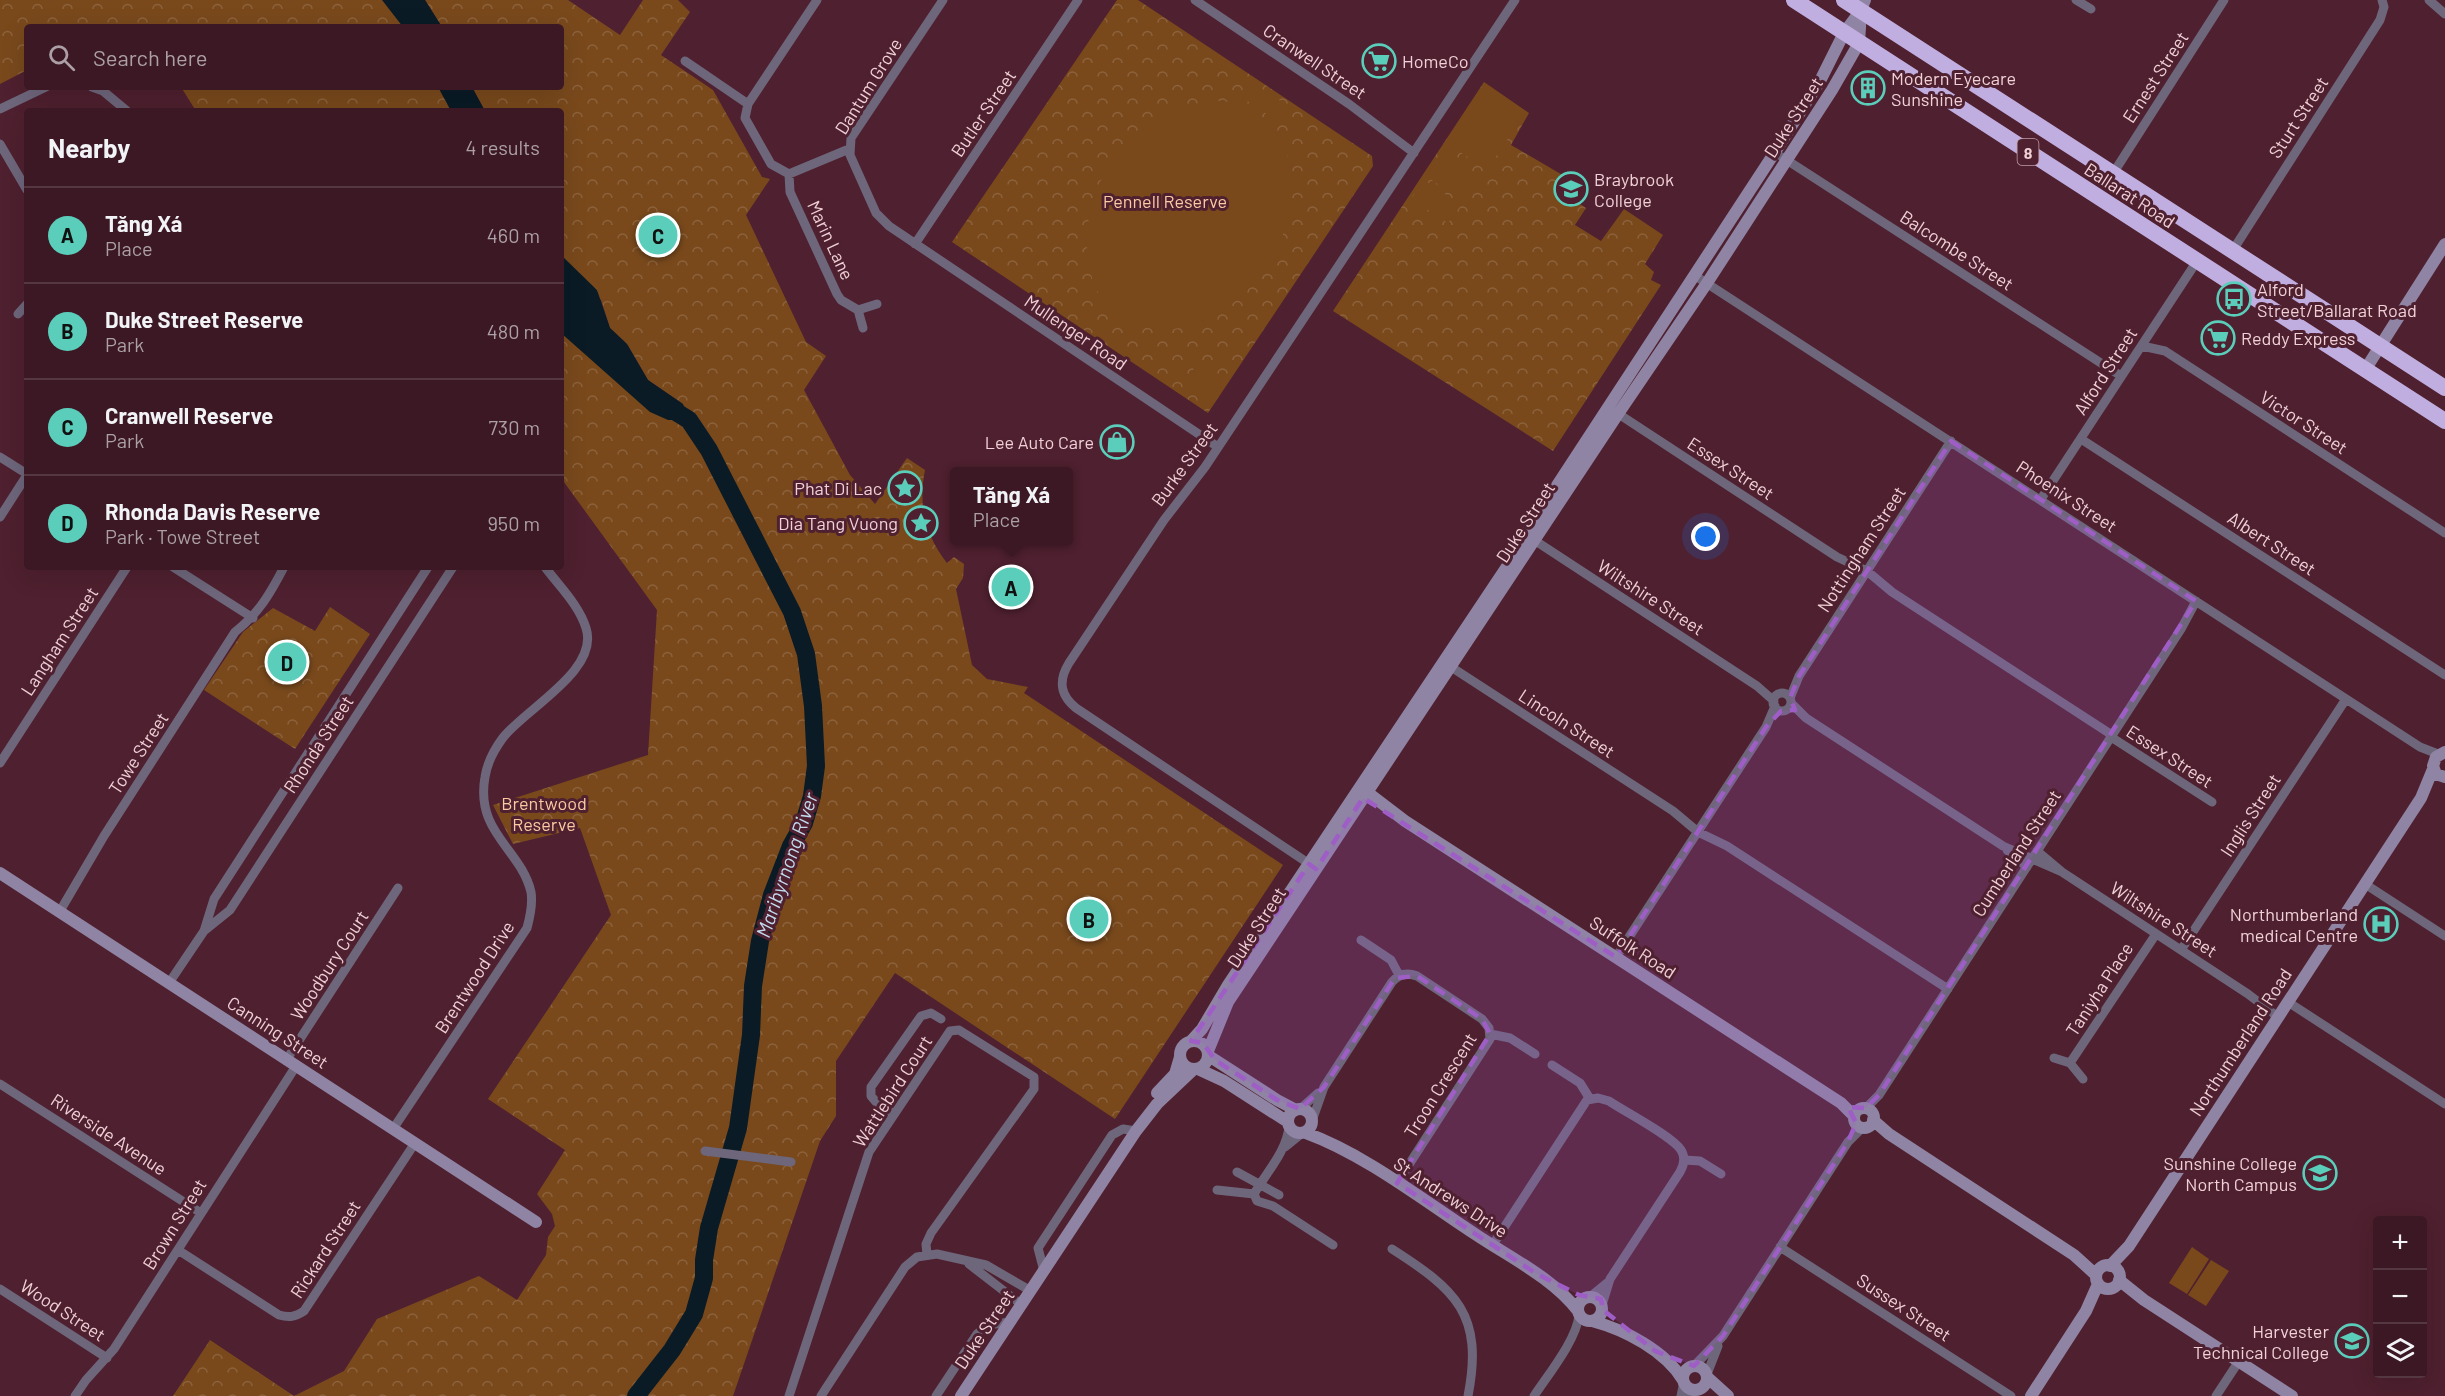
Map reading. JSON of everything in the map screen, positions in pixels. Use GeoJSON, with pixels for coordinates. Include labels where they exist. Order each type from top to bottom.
{"type":"FeatureCollection","features":[{"type":"Feature","properties":{"kind":"highway","name":"Ballarat Road"},"geometry":{"type":"LineString","coordinates":[[1794,0],[2445,421]]}},
{"type":"Feature","properties":{"kind":"highway","name":"Ballarat Road"},"geometry":{"type":"LineString","coordinates":[[1845,0],[1863,5],[2445,388]]}},
{"type":"Feature","properties":{"kind":"street"},"geometry":{"type":"LineString","coordinates":[[817,0],[748,104],[745,118],[771,164],[789,174],[849,149]]}},
{"type":"Feature","properties":{"kind":"street","name":"Dantum Grove"},"geometry":{"type":"LineString","coordinates":[[915,244],[889,226],[876,213],[849,149],[856,129],[943,0]]}},
{"type":"Feature","properties":{"kind":"street","name":"Butler Street"},"geometry":{"type":"LineString","coordinates":[[915,244],[1078,0]]}},
{"type":"Feature","properties":{"kind":"street","name":"Cranwell Street"},"geometry":{"type":"LineString","coordinates":[[1195,0],[1349,104],[1414,153]]}},
{"type":"Feature","properties":{"kind":"street","name":"Burke Street"},"geometry":{"type":"LineString","coordinates":[[1312,866],[1076,708],[1066,699],[1062,690],[1062,678],[1069,663],[1164,519],[1206,467],[1515,0]]}},
{"type":"Feature","properties":{"kind":"street"},"geometry":{"type":"LineString","coordinates":[[2076,0],[2091,9]]}},
{"type":"Feature","properties":{"kind":"street","name":"Ernest Street"},"geometry":{"type":"LineString","coordinates":[[2114,172],[2224,0]]}},
{"type":"Feature","properties":{"kind":"street","name":"Sturt Street"},"geometry":{"type":"LineString","coordinates":[[2233,250],[2380,20],[2384,7],[2382,0]]}},
{"type":"Feature","properties":{"kind":"street"},"geometry":{"type":"LineString","coordinates":[[2429,0],[2445,14]]}},
{"type":"Feature","properties":{"kind":"street","name":"Duke Street"},"geometry":{"type":"LineString","coordinates":[[1191,1041],[1202,1029],[1218,1001],[1363,793],[1530,538],[1613,410],[1694,275],[1821,79],[1844,33],[1863,5]]}},
{"type":"Feature","properties":{"kind":"street","name":"Duke Street"},"geometry":{"type":"LineString","coordinates":[[1613,410],[1707,283],[1832,90],[1860,43],[1863,5]]}},
{"type":"Feature","properties":{"kind":"street"},"geometry":{"type":"LineString","coordinates":[[685,61],[748,104]]}},
{"type":"Feature","properties":{"kind":"street"},"geometry":{"type":"LineString","coordinates":[[0,109],[40,90]]}},
{"type":"Feature","properties":{"kind":"street"},"geometry":{"type":"LineString","coordinates":[[100,90],[123,108]]}},
{"type":"Feature","properties":{"kind":"street"},"geometry":{"type":"LineString","coordinates":[[0,144],[24,185]]}},
{"type":"Feature","properties":{"kind":"street","name":"Balcombe Street"},"geometry":{"type":"LineString","coordinates":[[1775,152],[2121,376]]}},
{"type":"Feature","properties":{"kind":"street","name":"Marin Lane"},"geometry":{"type":"LineString","coordinates":[[789,174],[790,192],[837,294],[841,300],[858,310]]}},
{"type":"Feature","properties":{"kind":"street","name":"Mullenger Road"},"geometry":{"type":"LineString","coordinates":[[915,244],[1218,447]]}},
{"type":"Feature","properties":{"kind":"street"},"geometry":{"type":"LineString","coordinates":[[2365,370],[2445,244]]}},
{"type":"Feature","properties":{"kind":"street","name":"Alford Street"},"geometry":{"type":"LineString","coordinates":[[2041,499],[2197,261]]}},
{"type":"Feature","properties":{"kind":"street","name":"Phoenix Street"},"geometry":{"type":"LineString","coordinates":[[1694,275],[2420,747],[2440,757]]}},
{"type":"Feature","properties":{"kind":"street"},"geometry":{"type":"LineString","coordinates":[[863,328],[858,310],[877,304]]}},
{"type":"Feature","properties":{"kind":"street"},"geometry":{"type":"LineString","coordinates":[[18,314],[24,307]]}},
{"type":"Feature","properties":{"kind":"street","name":"Victor Street"},"geometry":{"type":"LineString","coordinates":[[2142,346],[2165,351],[2445,533]]}},
{"type":"Feature","properties":{"kind":"street","name":"Essex Street"},"geometry":{"type":"LineString","coordinates":[[1613,410],[2212,802]]}},
{"type":"Feature","properties":{"kind":"street","name":"Albert Street"},"geometry":{"type":"LineString","coordinates":[[2080,439],[2445,675]]}},
{"type":"Feature","properties":{"kind":"street","name":"Nottingham Street"},"geometry":{"type":"LineString","coordinates":[[1616,957],[1951,441]]}},
{"type":"Feature","properties":{"kind":"street"},"geometry":{"type":"LineString","coordinates":[[0,457],[24,473]]}},
{"type":"Feature","properties":{"kind":"street"},"geometry":{"type":"LineString","coordinates":[[0,517],[24,480]]}},
{"type":"Feature","properties":{"kind":"street","name":"Wiltshire Street"},"geometry":{"type":"LineString","coordinates":[[1530,538],[2004,846],[2062,872],[2248,994],[2283,1010],[2445,1104]]}},
{"type":"Feature","properties":{"kind":"street","name":"Langham Street"},"geometry":{"type":"LineString","coordinates":[[0,763],[125,570]]}},
{"type":"Feature","properties":{"kind":"street"},"geometry":{"type":"LineString","coordinates":[[178,570],[253,618]]}},
{"type":"Feature","properties":{"kind":"street","name":"Towe Street"},"geometry":{"type":"LineString","coordinates":[[60,911],[104,836],[235,632],[253,618],[267,599],[282,570]]}},
{"type":"Feature","properties":{"kind":"street","name":"Rhonda Street"},"geometry":{"type":"LineString","coordinates":[[204,932],[214,899],[426,570]]}},
{"type":"Feature","properties":{"kind":"street","name":"Rhonda Street"},"geometry":{"type":"LineString","coordinates":[[169,983],[204,932],[230,910],[451,570]]}},
{"type":"Feature","properties":{"kind":"street","name":"Brentwood Drive"},"geometry":{"type":"LineString","coordinates":[[393,1129],[526,928],[531,910],[531,894],[526,878],[495,832],[487,814],[484,795],[485,776],[491,758],[503,738],[562,683],[586,650],[587,630],[580,615],[547,570]]}},
{"type":"Feature","properties":{"kind":"street","name":"Cumberland Street"},"geometry":{"type":"LineString","coordinates":[[1707,1375],[1723,1336],[2199,603]]}},
{"type":"Feature","properties":{"kind":"street","name":"Lincoln Street"},"geometry":{"type":"LineString","coordinates":[[1447,665],[1948,989]]}},
{"type":"Feature","properties":{"kind":"street","name":"Inglis Street"},"geometry":{"type":"LineString","coordinates":[[2181,950],[2346,699]]}},
{"type":"Feature","properties":{"kind":"street"},"geometry":{"type":"LineString","coordinates":[[2440,757],[2439,775],[2445,778]]}},
{"type":"Feature","properties":{"kind":"street","name":"Northumberland Road"},"geometry":{"type":"LineString","coordinates":[[2031,1396],[2366,884],[2421,798],[2440,757]]}},
{"type":"Feature","properties":{"kind":"street","name":"Northumberland Road"},"geometry":{"type":"LineString","coordinates":[[2421,798],[2445,778]]}},
{"type":"Feature","properties":{"kind":"street","name":"Suffolk Road"},"geometry":{"type":"LineString","coordinates":[[1363,793],[2292,1396]]}},
{"type":"Feature","properties":{"kind":"street","name":"Duke Street"},"geometry":{"type":"LineString","coordinates":[[1209,1053],[1228,1002],[1312,866]]}},
{"type":"Feature","properties":{"kind":"street","name":"Canning Street"},"geometry":{"type":"LineString","coordinates":[[1,877],[60,911],[536,1222]]}},
{"type":"Feature","properties":{"kind":"street"},"geometry":{"type":"LineString","coordinates":[[2366,884],[2445,936]]}},
{"type":"Feature","properties":{"kind":"street","name":"Woodbury Court"},"geometry":{"type":"LineString","coordinates":[[291,1062],[398,888]]}},
{"type":"Feature","properties":{"kind":"street","name":"Taniyha Place"},"geometry":{"type":"LineString","coordinates":[[2070,1063],[2156,934]]}},
{"type":"Feature","properties":{"kind":"street"},"geometry":{"type":"LineString","coordinates":[[1281,1151],[1308,1127],[1324,1087],[1392,982],[1399,975],[1391,960],[1361,940]]}},
{"type":"Feature","properties":{"kind":"street","name":"Troon Crescent"},"geometry":{"type":"LineString","coordinates":[[1397,1183],[1484,1049],[1490,1034],[1490,1028],[1482,1019],[1417,976],[1399,975]]}},
{"type":"Feature","properties":{"kind":"street"},"geometry":{"type":"LineString","coordinates":[[894,1113],[877,1103],[871,1096],[871,1087],[921,1016],[931,1013],[941,1019]]}},
{"type":"Feature","properties":{"kind":"street","name":"Wattlebird Court"},"geometry":{"type":"LineString","coordinates":[[789,1396],[866,1161],[894,1113],[950,1031],[958,1030],[965,1032],[1034,1077],[1034,1089],[931,1233],[926,1244],[927,1255]]}},
{"type":"Feature","properties":{"kind":"street","name":"Troon Crescent"},"geometry":{"type":"LineString","coordinates":[[1490,1034],[1510,1038],[1535,1054]]}},
{"type":"Feature","properties":{"kind":"street"},"geometry":{"type":"LineString","coordinates":[[1191,1041],[1203,1043],[1209,1053],[1277,1100],[1308,1111],[1308,1127],[1294,1132],[1288,1124],[1224,1082],[1185,1066],[1180,1058],[1182,1048],[1191,1041]]}},
{"type":"Feature","properties":{"kind":"street"},"geometry":{"type":"LineString","coordinates":[[1196,1069],[1206,1064],[1209,1053]]}},
{"type":"Feature","properties":{"kind":"street","name":"Duke Street"},"geometry":{"type":"LineString","coordinates":[[961,1396],[1136,1131],[1156,1095],[1175,1074],[1180,1058]]}},
{"type":"Feature","properties":{"kind":"street"},"geometry":{"type":"LineString","coordinates":[[2054,1058],[2070,1063],[2083,1079]]}},
{"type":"Feature","properties":{"kind":"street","name":"Brown Street"},"geometry":{"type":"LineString","coordinates":[[75,1396],[86,1380],[107,1358],[178,1250],[291,1062]]}},
{"type":"Feature","properties":{"kind":"street"},"geometry":{"type":"LineString","coordinates":[[1552,1065],[1580,1083],[1590,1099]]}},
{"type":"Feature","properties":{"kind":"street","name":"Duke Street"},"geometry":{"type":"LineString","coordinates":[[1136,1131],[1157,1104],[1196,1069]]}},
{"type":"Feature","properties":{"kind":"street","name":"Riverside Avenue"},"geometry":{"type":"LineString","coordinates":[[0,1083],[201,1213]]}},
{"type":"Feature","properties":{"kind":"street"},"geometry":{"type":"LineString","coordinates":[[1254,1194],[1287,1138],[1290,1115],[1324,1087]]}},
{"type":"Feature","properties":{"kind":"street"},"geometry":{"type":"LineString","coordinates":[[1492,1246],[1587,1100],[1598,1098],[1609,1101],[1682,1150],[1684,1160],[1680,1172],[1610,1279],[1579,1303],[1579,1322],[1534,1396]]}},
{"type":"Feature","properties":{"kind":"street","name":"St Andrews Drive"},"geometry":{"type":"LineString","coordinates":[[1308,1127],[1537,1275],[1567,1297],[1579,1313]]}},
{"type":"Feature","properties":{"kind":"street"},"geometry":{"type":"LineString","coordinates":[[1044,1271],[1038,1248],[1112,1135],[1123,1129],[1136,1131]]}},
{"type":"Feature","properties":{"kind":"street","name":"Rickard Street"},"geometry":{"type":"LineString","coordinates":[[178,1250],[279,1315],[293,1317],[299,1315],[304,1311],[415,1143]]}},
{"type":"Feature","properties":{"kind":"street"},"geometry":{"type":"LineString","coordinates":[[705,1151],[790,1162]]}},
{"type":"Feature","properties":{"kind":"street"},"geometry":{"type":"LineString","coordinates":[[1684,1160],[1700,1161],[1720,1174]]}},
{"type":"Feature","properties":{"kind":"street"},"geometry":{"type":"LineString","coordinates":[[1237,1172],[1279,1195]]}},
{"type":"Feature","properties":{"kind":"street"},"geometry":{"type":"LineString","coordinates":[[1216,1190],[1254,1194]]}},
{"type":"Feature","properties":{"kind":"street"},"geometry":{"type":"LineString","coordinates":[[1254,1194],[1257,1201],[1273,1206],[1333,1245]]}},
{"type":"Feature","properties":{"kind":"street","name":"Sussex Street"},"geometry":{"type":"LineString","coordinates":[[1780,1247],[2011,1396]]}},
{"type":"Feature","properties":{"kind":"street"},"geometry":{"type":"LineString","coordinates":[[1392,1249],[1440,1282],[1462,1310],[1472,1344],[1473,1361],[1468,1396]]}},
{"type":"Feature","properties":{"kind":"street"},"geometry":{"type":"LineString","coordinates":[[821,1396],[905,1267],[917,1257],[937,1254],[986,1265],[1031,1291]]}},
{"type":"Feature","properties":{"kind":"street"},"geometry":{"type":"LineString","coordinates":[[966,1262],[1022,1305]]}},
{"type":"Feature","properties":{"kind":"street","name":"St Andrews Drive"},"geometry":{"type":"LineString","coordinates":[[1537,1275],[1589,1297]]}},
{"type":"Feature","properties":{"kind":"street"},"geometry":{"type":"LineString","coordinates":[[1567,1344],[1582,1327],[1600,1317],[1610,1279]]}},
{"type":"Feature","properties":{"kind":"street","name":"Wood Street"},"geometry":{"type":"LineString","coordinates":[[0,1289],[107,1358]]}},
{"type":"Feature","properties":{"kind":"street"},"geometry":{"type":"LineString","coordinates":[[1589,1297],[1597,1299],[1602,1308],[1634,1338]]}},
{"type":"Feature","properties":{"kind":"street"},"geometry":{"type":"LineString","coordinates":[[1579,1313],[1585,1320],[1634,1338],[1655,1351],[1677,1370],[1689,1388],[1695,1392],[1711,1391],[1721,1396]]}},
{"type":"Feature","properties":{"kind":"street"},"geometry":{"type":"LineString","coordinates":[[936,1396],[977,1334],[988,1325],[1010,1322]]}},
{"type":"Feature","properties":{"kind":"street","name":"Cumberland Street"},"geometry":{"type":"LineString","coordinates":[[1692,1366],[1723,1336]]}},
{"type":"Feature","properties":{"kind":"street"},"geometry":{"type":"LineString","coordinates":[[1655,1351],[1692,1366],[1702,1367],[1728,1396]]}},
{"type":"Feature","properties":{"kind":"street"},"geometry":{"type":"LineString","coordinates":[[2216,1396],[2239,1362]]}},
{"type":"Feature","properties":{"kind":"street"},"geometry":{"type":"LineString","coordinates":[[1681,1396],[1684,1372],[1692,1366]]}},
{"type":"Feature","properties":{"kind":"street"},"geometry":{"type":"LineString","coordinates":[[1695,1392],[1706,1384],[1707,1375]]}},
{"type":"Feature","properties":{"kind":"highlighted area"},"geometry":{"type":"Polygon","coordinates":[[[1951,441],[2196,601],[1879,1095],[1866,1108],[1848,1107],[1856,1123],[1848,1142],[1723,1336],[1694,1366],[1655,1351],[1603,1310],[1601,1299],[1579,1295],[1537,1274],[1397,1183],[1490,1034],[1482,1019],[1417,976],[1395,978],[1324,1087],[1300,1109],[1277,1100],[1215,1060],[1203,1043],[1191,1041],[1309,864],[1316,869],[1363,798],[1616,957],[1766,727],[1781,711],[1795,710],[1790,698],[1799,676],[1951,441]]]}},
{"type":"Feature","properties":{"kind":"green space"},"geometry":{"type":"Polygon","coordinates":[[[0,0],[397,0],[414,24],[24,24],[24,72],[0,84],[0,0]]]}},
{"type":"Feature","properties":{"kind":"green space","name":"Brentwood Reserve"},"geometry":{"type":"Polygon","coordinates":[[[425,0],[568,0],[620,35],[643,0],[678,0],[690,12],[661,55],[713,90],[762,177],[770,179],[746,215],[806,342],[826,356],[804,390],[850,475],[875,504],[907,458],[925,470],[923,507],[933,542],[947,563],[954,557],[964,564],[963,578],[956,589],[972,665],[987,679],[1028,687],[1024,693],[1283,865],[1115,1119],[895,973],[836,1061],[836,1116],[820,1141],[733,1396],[294,1396],[344,1371],[377,1319],[479,1276],[517,1300],[546,1255],[548,1237],[555,1226],[552,1214],[537,1194],[565,1150],[488,1099],[611,915],[580,828],[513,844],[493,805],[648,755],[657,610],[564,482],[564,290],[618,373],[683,404],[648,380],[627,344],[610,328],[601,300],[564,258],[564,108],[483,108],[474,90],[564,90],[564,24],[440,24],[425,0]]]}},
{"type":"Feature","properties":{"kind":"green space","name":"Pennell Reserve"},"geometry":{"type":"Polygon","coordinates":[[[1117,0],[1138,0],[1372,156],[1373,166],[1208,413],[952,242],[1117,0]]]}},
{"type":"Feature","properties":{"kind":"green space"},"geometry":{"type":"Polygon","coordinates":[[[1484,82],[1529,113],[1511,145],[1571,180],[1563,193],[1586,208],[1575,225],[1601,241],[1624,209],[1663,235],[1645,264],[1654,272],[1651,280],[1661,285],[1553,451],[1333,311],[1484,82]]]}},
{"type":"Feature","properties":{"kind":"green space"},"geometry":{"type":"Polygon","coordinates":[[[1253,83],[1290,107],[1280,123],[1243,98],[1253,83]]]}},
{"type":"Feature","properties":{"kind":"green space"},"geometry":{"type":"Polygon","coordinates":[[[1483,85],[1525,113],[1487,170],[1445,142],[1483,85]]]}},
{"type":"Feature","properties":{"kind":"green space"},"geometry":{"type":"Polygon","coordinates":[[[183,90],[454,90],[462,108],[194,108],[183,90]]]}},
{"type":"Feature","properties":{"kind":"green space"},"geometry":{"type":"Polygon","coordinates":[[[1208,101],[1230,102],[1251,110],[1263,119],[1284,147],[1292,180],[1289,214],[1277,248],[1257,278],[1232,304],[1202,322],[1169,329],[1139,326],[1116,314],[1100,295],[1090,271],[1087,244],[1089,217],[1097,190],[1118,153],[1140,132],[1179,109],[1208,101]]]}},
{"type":"Feature","properties":{"kind":"green space"},"geometry":{"type":"Polygon","coordinates":[[[1438,158],[1475,182],[1463,201],[1426,176],[1438,158]]]}},
{"type":"Feature","properties":{"kind":"green space"},"geometry":{"type":"Polygon","coordinates":[[[1424,180],[1461,205],[1448,223],[1411,199],[1424,180]]]}},
{"type":"Feature","properties":{"kind":"green space"},"geometry":{"type":"Polygon","coordinates":[[[1194,345],[1216,389],[1206,394],[1184,351],[1194,345]]]}},
{"type":"Feature","properties":{"kind":"green space"},"geometry":{"type":"Polygon","coordinates":[[[330,607],[370,634],[295,749],[204,690],[243,632],[273,608],[315,631],[330,607]]]}},
{"type":"Feature","properties":{"kind":"green space"},"geometry":{"type":"Polygon","coordinates":[[[2192,1247],[2209,1259],[2187,1294],[2169,1283],[2192,1247]]]}},
{"type":"Feature","properties":{"kind":"green space"},"geometry":{"type":"Polygon","coordinates":[[[2211,1260],[2229,1271],[2206,1306],[2188,1295],[2211,1260]]]}},
{"type":"Feature","properties":{"kind":"green space"},"geometry":{"type":"Polygon","coordinates":[[[210,1340],[294,1396],[173,1396],[210,1340]]]}},
{"type":"Feature","properties":{"kind":"water"},"geometry":{"type":"Polygon","coordinates":[[[382,0],[425,0],[440,24],[401,24],[382,0]]]}},
{"type":"Feature","properties":{"kind":"water"},"geometry":{"type":"Polygon","coordinates":[[[440,90],[474,90],[483,108],[449,108],[440,90]]]}},
{"type":"Feature","properties":{"kind":"water"},"geometry":{"type":"Polygon","coordinates":[[[564,258],[597,290],[610,328],[627,344],[648,380],[683,404],[689,420],[668,420],[650,412],[564,336],[564,258]]]}},
{"type":"Feature","properties":{"kind":"waterway","name":"Maribyrnong River"},"geometry":{"type":"LineString","coordinates":[[636,1396],[672,1350],[694,1314],[704,1278],[709,1228],[738,1128],[751,1035],[753,986],[760,941],[772,895],[791,846],[804,823],[812,796],[816,766],[813,706],[806,654],[792,612],[709,450],[689,420],[668,407]]}},
{"type":"Feature","properties":{"kind":"place","name":"HomeCo"},"geometry":{"type":"Point","coordinates":[1379,61]}},
{"type":"Feature","properties":{"kind":"place","name":"Modern Eyecare Sunshine"},"geometry":{"type":"Point","coordinates":[1868,88]}},
{"type":"Feature","properties":{"kind":"place","name":"Braybrook College"},"geometry":{"type":"Point","coordinates":[1571,189]}},
{"type":"Feature","properties":{"kind":"place","name":"Cranwell Reserve"},"geometry":{"type":"Point","coordinates":[658,235]}},
{"type":"Feature","properties":{"kind":"place","name":"Alford Street/Ballarat Road"},"geometry":{"type":"Point","coordinates":[2234,299]}},
{"type":"Feature","properties":{"kind":"place","name":"Reddy Express"},"geometry":{"type":"Point","coordinates":[2218,338]}},
{"type":"Feature","properties":{"kind":"place","name":"Lee Auto Care"},"geometry":{"type":"Point","coordinates":[1117,442]}},
{"type":"Feature","properties":{"kind":"place","name":"Phat Di Lac"},"geometry":{"type":"Point","coordinates":[905,488]}},
{"type":"Feature","properties":{"kind":"place","name":"Dia Tang Vuong"},"geometry":{"type":"Point","coordinates":[921,523]}},
{"type":"Feature","properties":{"kind":"place","name":"Tăng Xá"},"geometry":{"type":"Point","coordinates":[1011,587]}},
{"type":"Feature","properties":{"kind":"place","name":"Rhonda Davis Reserve"},"geometry":{"type":"Point","coordinates":[287,662]}},
{"type":"Feature","properties":{"kind":"place","name":"Duke Street Reserve"},"geometry":{"type":"Point","coordinates":[1089,919]}},
{"type":"Feature","properties":{"kind":"place","name":"Northumberland medical Centre"},"geometry":{"type":"Point","coordinates":[2381,924]}},
{"type":"Feature","properties":{"kind":"place","name":"Sunshine College North Campus"},"geometry":{"type":"Point","coordinates":[2320,1173]}},
{"type":"Feature","properties":{"kind":"place","name":"Harvester Technical College"},"geometry":{"type":"Point","coordinates":[2352,1341]}}]}
